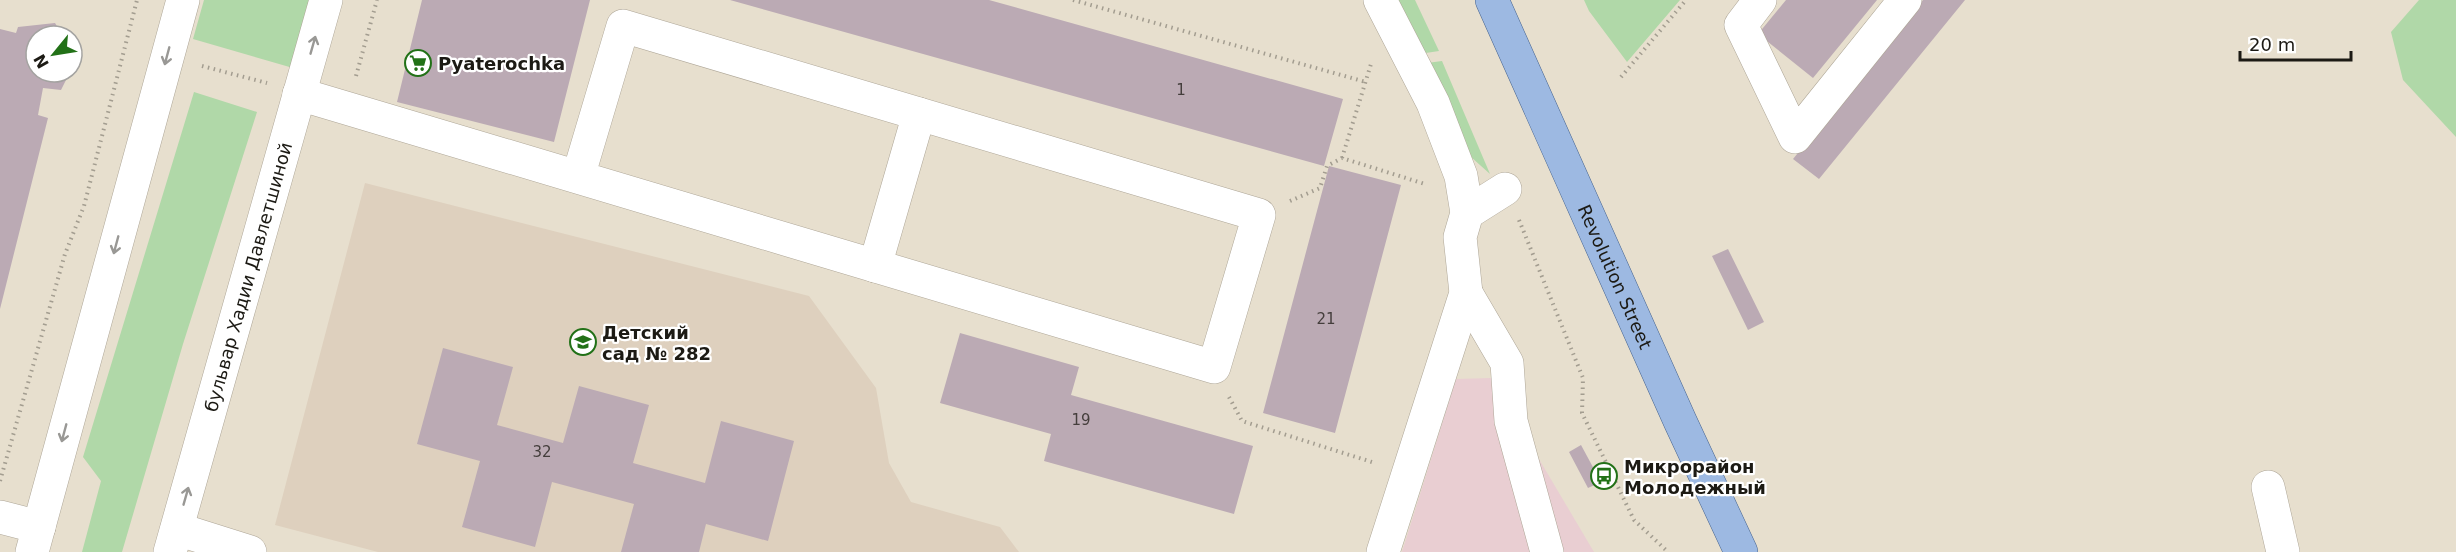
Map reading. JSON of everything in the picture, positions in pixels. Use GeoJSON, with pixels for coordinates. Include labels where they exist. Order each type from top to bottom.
{"type":"FeatureCollection","features":[{"type":"Feature","properties":{"kind":"main road","name":"Revolution Street"},"geometry":{"type":"LineString","coordinates":[[1492,0],[1741,552]]}},
{"type":"Feature","properties":{"kind":"street","name":"бульвар Хадии Давлетшиной"},"geometry":{"type":"LineString","coordinates":[[174,540],[326,0]]}},
{"type":"Feature","properties":{"kind":"street"},"geometry":{"type":"LineString","coordinates":[[1760,0],[1741,25],[1795,137],[1905,0]]}},
{"type":"Feature","properties":{"kind":"street"},"geometry":{"type":"LineString","coordinates":[[0,517],[35,540],[167,57],[178,1]]}},
{"type":"Feature","properties":{"kind":"street"},"geometry":{"type":"LineString","coordinates":[[1383,552],[1466,293],[1460,237],[1467,213],[1461,176],[1432,103],[1384,6]]}},
{"type":"Feature","properties":{"kind":"street"},"geometry":{"type":"LineString","coordinates":[[299,93],[346,108],[1214,367],[1259,215],[623,26],[578,177]]}},
{"type":"Feature","properties":{"kind":"street"},"geometry":{"type":"LineString","coordinates":[[874,266],[919,114]]}},
{"type":"Feature","properties":{"kind":"street"},"geometry":{"type":"LineString","coordinates":[[1467,213],[1505,189]]}},
{"type":"Feature","properties":{"kind":"street"},"geometry":{"type":"LineString","coordinates":[[1466,293],[1507,363],[1511,421],[1542,550]]}},
{"type":"Feature","properties":{"kind":"street"},"geometry":{"type":"LineString","coordinates":[[2268,487],[2283,552]]}},
{"type":"Feature","properties":{"kind":"street"},"geometry":{"type":"LineString","coordinates":[[174,540],[250,552]]}},
{"type":"Feature","properties":{"kind":"path"},"geometry":{"type":"LineString","coordinates":[[0,481],[65,254],[84,206],[136,0]]}},
{"type":"Feature","properties":{"kind":"path"},"geometry":{"type":"LineString","coordinates":[[346,108],[377,0]]}},
{"type":"Feature","properties":{"kind":"path"},"geometry":{"type":"LineString","coordinates":[[1073,0],[1366,82]]}},
{"type":"Feature","properties":{"kind":"path"},"geometry":{"type":"LineString","coordinates":[[1621,77],[1686,0]]}},
{"type":"Feature","properties":{"kind":"path"},"geometry":{"type":"LineString","coordinates":[[1342,158],[1366,82],[1384,6]]}},
{"type":"Feature","properties":{"kind":"path"},"geometry":{"type":"LineString","coordinates":[[167,57],[299,93]]}},
{"type":"Feature","properties":{"kind":"path"},"geometry":{"type":"LineString","coordinates":[[1259,215],[1320,188],[1326,166],[1342,158],[1424,183],[1467,213]]}},
{"type":"Feature","properties":{"kind":"path"},"geometry":{"type":"LineString","coordinates":[[1505,189],[1583,378],[1582,413],[1634,520],[1668,552]]}},
{"type":"Feature","properties":{"kind":"path"},"geometry":{"type":"LineString","coordinates":[[1214,367],[1242,421],[1408,473]]}},
{"type":"Feature","properties":{"kind":"shaded area","name":"Детский сад № 282"},"geometry":{"type":"Polygon","coordinates":[[[365,183],[809,296],[876,388],[889,463],[911,502],[1000,527],[1019,552],[378,552],[275,525],[365,183]]]}},
{"type":"Feature","properties":{"kind":"shaded area"},"geometry":{"type":"Polygon","coordinates":[[[1491,378],[1594,552],[1402,552],[1456,379],[1491,378]]]}},
{"type":"Feature","properties":{"kind":"green space"},"geometry":{"type":"Polygon","coordinates":[[[204,0],[309,0],[293,68],[193,39],[204,0]]]}},
{"type":"Feature","properties":{"kind":"green space"},"geometry":{"type":"Polygon","coordinates":[[[1395,0],[1415,0],[1439,51],[1419,54],[1395,0]]]}},
{"type":"Feature","properties":{"kind":"green space"},"geometry":{"type":"Polygon","coordinates":[[[1584,0],[1680,0],[1627,62],[1589,11],[1584,0]]]}},
{"type":"Feature","properties":{"kind":"green space"},"geometry":{"type":"Polygon","coordinates":[[[2419,0],[2456,0],[2456,137],[2403,80],[2391,32],[2419,0]]]}},
{"type":"Feature","properties":{"kind":"green space"},"geometry":{"type":"Polygon","coordinates":[[[1442,61],[1490,174],[1471,157],[1427,63],[1442,61]]]}},
{"type":"Feature","properties":{"kind":"green space"},"geometry":{"type":"Polygon","coordinates":[[[194,92],[257,112],[183,344],[122,552],[82,552],[101,481],[83,457],[194,92]]]}},
{"type":"Feature","properties":{"kind":"building"},"geometry":{"type":"Polygon","coordinates":[[[422,0],[590,0],[554,142],[397,102],[422,0]]]}},
{"type":"Feature","properties":{"kind":"building"},"geometry":{"type":"Polygon","coordinates":[[[730,0],[989,0],[1343,99],[1324,166],[730,0]]]}},
{"type":"Feature","properties":{"kind":"building"},"geometry":{"type":"Polygon","coordinates":[[[1786,0],[1877,0],[1813,78],[1758,34],[1786,0]]]}},
{"type":"Feature","properties":{"kind":"building"},"geometry":{"type":"Polygon","coordinates":[[[1923,0],[1965,0],[1819,179],[1793,159],[1923,0]]]}},
{"type":"Feature","properties":{"kind":"building"},"geometry":{"type":"Polygon","coordinates":[[[24,26],[24,84],[64,84],[61,90],[43,88],[38,115],[48,118],[0,309],[0,29],[16,33],[18,27],[24,26]]]}},
{"type":"Feature","properties":{"kind":"building"},"geometry":{"type":"Polygon","coordinates":[[[1329,166],[1401,185],[1335,433],[1263,413],[1329,166]]]}},
{"type":"Feature","properties":{"kind":"building"},"geometry":{"type":"Polygon","coordinates":[[[1728,249],[1764,322],[1748,330],[1712,256],[1728,249]]]}},
{"type":"Feature","properties":{"kind":"building"},"geometry":{"type":"Polygon","coordinates":[[[960,333],[1079,367],[1071,395],[1253,446],[1234,514],[1044,461],[1051,434],[940,403],[960,333]]]}},
{"type":"Feature","properties":{"kind":"building"},"geometry":{"type":"Polygon","coordinates":[[[443,348],[513,367],[497,425],[563,443],[579,386],[649,405],[633,463],[705,483],[721,421],[794,441],[768,541],[706,524],[699,552],[621,552],[634,504],[552,482],[535,547],[462,527],[480,461],[417,444],[443,348]]]}},
{"type":"Feature","properties":{"kind":"building"},"geometry":{"type":"Polygon","coordinates":[[[1581,445],[1601,482],[1588,488],[1569,452],[1581,445]]]}},
{"type":"Feature","properties":{"kind":"place","name":"Pyaterochka"},"geometry":{"type":"Point","coordinates":[418,63]}},
{"type":"Feature","properties":{"kind":"place","name":"Детский сад № 282"},"geometry":{"type":"Point","coordinates":[583,342]}},
{"type":"Feature","properties":{"kind":"place","name":"Микрорайон Молодежный"},"geometry":{"type":"Point","coordinates":[1604,476]}}]}
